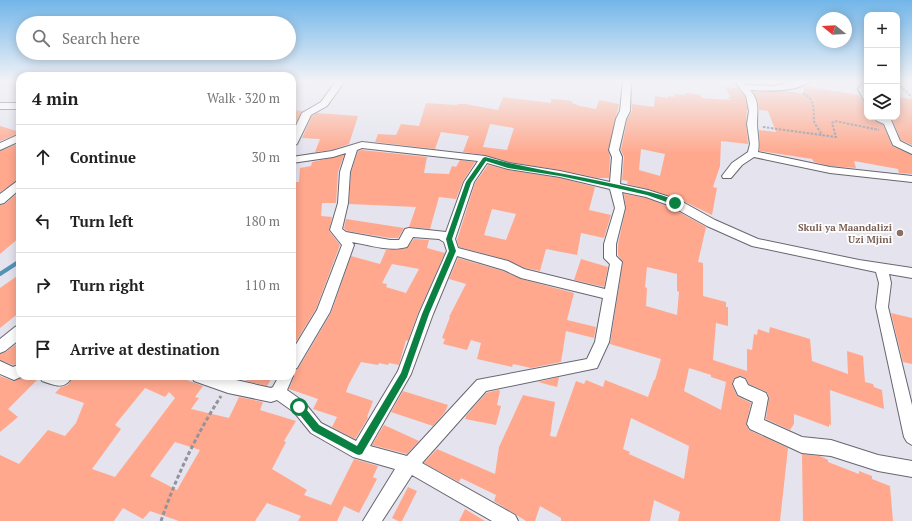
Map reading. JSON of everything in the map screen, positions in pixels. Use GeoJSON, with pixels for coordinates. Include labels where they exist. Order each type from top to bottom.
{"type":"FeatureCollection","features":[{"type":"Feature","properties":{"kind":"street"},"geometry":{"type":"LineString","coordinates":[[296,136],[307,113],[322,105]]}},
{"type":"Feature","properties":{"kind":"street"},"geometry":{"type":"LineString","coordinates":[[372,521],[401,475],[436,434],[482,385],[592,364],[602,342],[616,262],[610,258],[610,244],[620,208],[616,186],[617,157],[614,150],[625,105]]}},
{"type":"Feature","properties":{"kind":"street"},"geometry":{"type":"LineString","coordinates":[[752,105],[754,111],[752,124],[755,144],[753,154]]}},
{"type":"Feature","properties":{"kind":"street"},"geometry":{"type":"LineString","coordinates":[[883,120],[888,122],[896,143],[912,151]]}},
{"type":"Feature","properties":{"kind":"street"},"geometry":{"type":"LineString","coordinates":[[0,147],[16,139]]}},
{"type":"Feature","properties":{"kind":"street"},"geometry":{"type":"LineString","coordinates":[[296,159],[333,154],[362,145],[485,159],[508,166],[560,174],[648,194],[675,203],[695,213],[710,223],[756,243],[787,251],[881,269],[912,273]]}},
{"type":"Feature","properties":{"kind":"street"},"geometry":{"type":"LineString","coordinates":[[296,357],[323,312],[348,245],[343,236],[336,230],[343,204],[345,172],[353,148]]}},
{"type":"Feature","properties":{"kind":"street"},"geometry":{"type":"LineString","coordinates":[[727,176],[733,167],[743,158],[753,154],[830,170],[912,179]]}},
{"type":"Feature","properties":{"kind":"street"},"geometry":{"type":"LineString","coordinates":[[359,451],[404,374],[451,245],[469,182],[485,159]]}},
{"type":"Feature","properties":{"kind":"street"},"geometry":{"type":"LineString","coordinates":[[0,200],[16,187]]}},
{"type":"Feature","properties":{"kind":"street"},"geometry":{"type":"LineString","coordinates":[[343,236],[390,244],[403,244],[409,232],[441,236],[451,245],[508,266],[521,273],[610,295]]}},
{"type":"Feature","properties":{"kind":"street"},"geometry":{"type":"LineString","coordinates":[[881,269],[885,283],[882,307],[912,436]]}},
{"type":"Feature","properties":{"kind":"street"},"geometry":{"type":"LineString","coordinates":[[0,347],[16,334]]}},
{"type":"Feature","properties":{"kind":"street"},"geometry":{"type":"LineString","coordinates":[[0,366],[14,374],[16,373]]}},
{"type":"Feature","properties":{"kind":"street"},"geometry":{"type":"LineString","coordinates":[[211,380],[228,386],[271,395],[278,392],[284,380]]}},
{"type":"Feature","properties":{"kind":"street"},"geometry":{"type":"LineString","coordinates":[[740,384],[743,390],[761,398],[755,424],[802,444],[830,448],[878,463],[912,469]]}},
{"type":"Feature","properties":{"kind":"street"},"geometry":{"type":"LineString","coordinates":[[278,392],[299,407],[316,428],[359,451],[410,465],[509,521]]}},
{"type":"Feature","properties":{"kind":"path"},"geometry":{"type":"LineString","coordinates":[[814,105],[816,111],[814,122],[822,134]]}},
{"type":"Feature","properties":{"kind":"path"},"geometry":{"type":"LineString","coordinates":[[752,124],[784,131],[822,134],[836,137],[832,123],[836,121],[892,132]]}},
{"type":"Feature","properties":{"kind":"path"},"geometry":{"type":"LineString","coordinates":[[161,521],[170,494],[189,451],[210,412],[228,386]]}},
{"type":"Feature","properties":{"kind":"building"},"geometry":{"type":"Polygon","coordinates":[[[425,105],[472,105],[498,110],[500,105],[578,105],[596,109],[597,105],[619,105],[608,150],[610,157],[609,178],[598,178],[509,162],[485,155],[463,152],[469,136],[441,132],[435,149],[375,142],[378,134],[396,135],[401,124],[419,126],[425,105]],[[490,124],[483,147],[507,150],[514,128],[490,124]]]}},
{"type":"Feature","properties":{"kind":"building"},"geometry":{"type":"Polygon","coordinates":[[[632,105],[654,107],[654,105],[747,105],[746,124],[748,144],[721,141],[720,166],[713,187],[717,188],[712,215],[679,199],[627,184],[628,181],[622,180],[624,157],[621,150],[627,120],[632,111],[632,105]],[[641,149],[639,170],[660,176],[665,154],[641,149]]]}},
{"type":"Feature","properties":{"kind":"building"},"geometry":{"type":"Polygon","coordinates":[[[758,105],[864,105],[864,120],[875,120],[883,125],[892,146],[912,155],[912,174],[899,173],[898,169],[854,161],[856,168],[830,166],[814,162],[812,159],[760,151],[759,130],[776,132],[768,111],[759,110],[758,105]]]}},
{"type":"Feature","properties":{"kind":"building"},"geometry":{"type":"Polygon","coordinates":[[[900,105],[912,105],[912,145],[901,140],[892,120],[900,120],[900,105]]]}},
{"type":"Feature","properties":{"kind":"building"},"geometry":{"type":"Polygon","coordinates":[[[296,110],[303,111],[296,124],[296,110]]]}},
{"type":"Feature","properties":{"kind":"building"},"geometry":{"type":"Polygon","coordinates":[[[317,113],[358,116],[349,144],[332,150],[315,152],[320,139],[302,138],[312,116],[317,113]]]}},
{"type":"Feature","properties":{"kind":"building"},"geometry":{"type":"Polygon","coordinates":[[[0,126],[16,131],[16,135],[0,141],[0,126]]]}},
{"type":"Feature","properties":{"kind":"building"},"geometry":{"type":"Polygon","coordinates":[[[16,145],[16,182],[0,192],[0,151],[16,145]]]}},
{"type":"Feature","properties":{"kind":"building"},"geometry":{"type":"Polygon","coordinates":[[[362,150],[427,157],[424,173],[449,174],[452,166],[456,167],[460,160],[475,162],[463,181],[456,199],[439,197],[430,229],[409,227],[416,207],[349,204],[351,172],[358,151],[362,150]]]}},
{"type":"Feature","properties":{"kind":"building"},"geometry":{"type":"Polygon","coordinates":[[[344,155],[338,172],[336,203],[322,203],[321,216],[332,217],[329,231],[340,245],[316,309],[296,342],[296,182],[299,182],[300,168],[311,166],[312,162],[344,155]]]}},
{"type":"Feature","properties":{"kind":"building"},"geometry":{"type":"Polygon","coordinates":[[[488,165],[508,170],[560,178],[595,187],[589,210],[611,215],[604,238],[581,233],[577,255],[546,249],[540,271],[525,268],[508,260],[459,247],[457,240],[475,183],[488,165]],[[492,209],[484,235],[506,240],[516,214],[492,209]]]}},
{"type":"Feature","properties":{"kind":"building"},"geometry":{"type":"Polygon","coordinates":[[[16,194],[16,240],[0,254],[0,205],[5,204],[16,194]]]}},
{"type":"Feature","properties":{"kind":"building"},"geometry":{"type":"Polygon","coordinates":[[[624,194],[646,198],[670,207],[706,227],[698,262],[703,263],[703,296],[726,302],[726,307],[728,307],[728,326],[716,323],[713,360],[747,371],[747,349],[752,350],[754,334],[757,335],[758,329],[769,333],[770,327],[810,339],[812,361],[848,374],[847,351],[863,356],[865,382],[873,384],[874,387],[882,390],[884,409],[830,390],[831,425],[829,424],[829,427],[794,414],[794,424],[790,430],[766,419],[769,398],[767,392],[749,384],[746,378],[741,376],[734,378],[732,385],[737,396],[751,403],[746,424],[749,430],[788,448],[780,521],[678,521],[680,512],[654,500],[650,521],[561,521],[561,518],[540,506],[535,521],[526,521],[494,501],[496,495],[461,478],[459,482],[424,463],[437,449],[495,474],[499,447],[523,395],[555,402],[550,436],[556,437],[576,381],[584,384],[586,380],[603,387],[605,380],[648,397],[661,359],[610,344],[623,262],[618,255],[618,244],[626,208],[624,194]],[[647,267],[645,287],[647,288],[646,306],[677,315],[679,292],[677,291],[677,274],[647,267]],[[689,368],[684,391],[721,410],[726,382],[711,377],[711,375],[689,368]],[[631,418],[623,449],[630,452],[629,454],[684,479],[689,446],[631,418]]]}},
{"type":"Feature","properties":{"kind":"building"},"geometry":{"type":"Polygon","coordinates":[[[346,219],[404,228],[398,238],[390,238],[347,231],[344,228],[346,219]]]}},
{"type":"Feature","properties":{"kind":"building"},"geometry":{"type":"Polygon","coordinates":[[[414,239],[429,240],[427,248],[445,253],[418,313],[408,341],[406,340],[399,365],[379,363],[378,365],[361,362],[349,384],[346,392],[373,401],[367,417],[368,418],[355,439],[332,427],[337,417],[313,409],[318,399],[289,389],[293,380],[296,380],[296,370],[298,369],[331,313],[351,256],[380,264],[386,250],[407,248],[414,239]],[[392,264],[382,283],[387,284],[386,287],[406,293],[419,269],[392,264]]]}},
{"type":"Feature","properties":{"kind":"building"},"geometry":{"type":"Polygon","coordinates":[[[458,258],[503,271],[521,279],[574,293],[567,320],[596,327],[594,338],[566,331],[561,362],[531,368],[513,364],[512,367],[477,359],[481,343],[471,340],[467,350],[443,344],[445,339],[442,338],[449,317],[466,284],[449,279],[458,258]]]}},
{"type":"Feature","properties":{"kind":"building"},"geometry":{"type":"Polygon","coordinates":[[[581,259],[608,267],[604,287],[574,280],[581,259]]]}},
{"type":"Feature","properties":{"kind":"building"},"geometry":{"type":"Polygon","coordinates":[[[16,277],[16,315],[0,328],[0,288],[16,277]]]}},
{"type":"Feature","properties":{"kind":"building"},"geometry":{"type":"Polygon","coordinates":[[[891,313],[912,318],[912,364],[903,362],[891,313]]]}},
{"type":"Feature","properties":{"kind":"building"},"geometry":{"type":"Polygon","coordinates":[[[16,344],[16,364],[13,365],[0,360],[0,354],[6,352],[16,344]]]}},
{"type":"Feature","properties":{"kind":"building"},"geometry":{"type":"Polygon","coordinates":[[[0,376],[13,381],[16,380],[37,380],[8,409],[18,417],[0,432],[0,376]]]}},
{"type":"Feature","properties":{"kind":"building"},"geometry":{"type":"Polygon","coordinates":[[[559,377],[557,387],[538,382],[559,377]]]}},
{"type":"Feature","properties":{"kind":"building"},"geometry":{"type":"Polygon","coordinates":[[[71,380],[187,380],[203,386],[195,397],[199,398],[191,409],[229,418],[239,397],[263,402],[260,410],[296,421],[284,441],[286,442],[272,469],[307,490],[304,495],[331,505],[354,459],[378,466],[373,477],[377,479],[359,513],[344,506],[337,521],[298,521],[301,516],[267,503],[255,521],[179,521],[150,511],[143,519],[123,508],[114,521],[0,521],[0,455],[19,464],[48,430],[65,436],[76,423],[84,403],[55,393],[61,387],[68,385],[71,380]],[[145,388],[115,425],[121,429],[92,469],[115,477],[175,398],[169,392],[165,397],[145,388]],[[175,442],[150,476],[177,490],[200,450],[175,442]]]}},
{"type":"Feature","properties":{"kind":"building"},"geometry":{"type":"Polygon","coordinates":[[[247,380],[271,380],[267,386],[247,380]]]}},
{"type":"Feature","properties":{"kind":"building"},"geometry":{"type":"Polygon","coordinates":[[[498,390],[500,391],[497,405],[501,406],[496,425],[465,419],[486,393],[498,390]]]}},
{"type":"Feature","properties":{"kind":"building"},"geometry":{"type":"Polygon","coordinates":[[[403,391],[448,405],[445,412],[433,426],[391,412],[403,391]]]}},
{"type":"Feature","properties":{"kind":"building"},"geometry":{"type":"Polygon","coordinates":[[[384,425],[419,441],[407,454],[372,445],[384,425]]]}},
{"type":"Feature","properties":{"kind":"building"},"geometry":{"type":"Polygon","coordinates":[[[802,454],[820,456],[828,460],[828,462],[859,474],[859,471],[872,476],[872,479],[890,486],[893,521],[803,521],[802,454]]]}},
{"type":"Feature","properties":{"kind":"building"},"geometry":{"type":"Polygon","coordinates":[[[408,487],[417,491],[402,521],[398,521],[392,518],[408,487]]]}},
{"type":"Feature","properties":{"kind":"building"},"geometry":{"type":"Polygon","coordinates":[[[465,509],[485,521],[459,521],[465,509]]]}},
{"type":"Feature","properties":{"kind":"waterway"},"geometry":{"type":"LineString","coordinates":[[0,274],[16,264]]}},
{"type":"Feature","properties":{"kind":"place","name":"Skuli ya Maandalizi Uzi Mjini"},"geometry":{"type":"Point","coordinates":[900,233]}},
{"type":"Feature","properties":{"kind":"route"},"geometry":{"type":"LineString","coordinates":[[299,407],[316,428],[359,451],[404,374],[426,314],[453,251],[449,239],[469,182],[485,159],[508,166],[560,174],[616,186],[675,203]]}}]}
